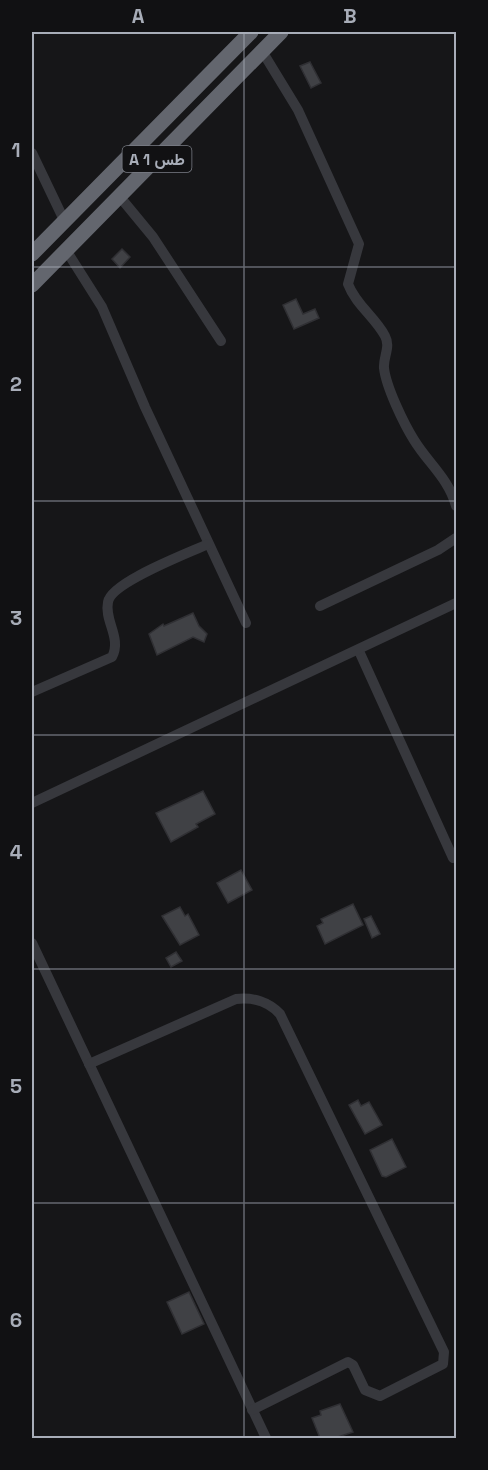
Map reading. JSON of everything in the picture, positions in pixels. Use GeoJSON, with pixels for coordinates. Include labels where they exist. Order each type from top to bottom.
{"type":"FeatureCollection","features":[{"type":"Feature","properties":{"kind":"highway","name":"A 1 طس"},"geometry":{"type":"LineString","coordinates":[[33,248],[64,220],[251,32]]}},
{"type":"Feature","properties":{"kind":"highway","name":"A 1 طس"},"geometry":{"type":"LineString","coordinates":[[32,285],[281,32]]}},
{"type":"Feature","properties":{"kind":"street"},"geometry":{"type":"LineString","coordinates":[[262,51],[298,110],[359,244],[348,274],[348,284],[363,309],[386,337],[384,367],[389,386],[414,441],[435,464],[456,506]]}},
{"type":"Feature","properties":{"kind":"street"},"geometry":{"type":"LineString","coordinates":[[32,153],[64,220]]}},
{"type":"Feature","properties":{"kind":"street"},"geometry":{"type":"LineString","coordinates":[[120,197],[153,237],[221,341]]}},
{"type":"Feature","properties":{"kind":"street"},"geometry":{"type":"LineString","coordinates":[[66,250],[79,266],[102,307],[208,544],[246,623]]}},
{"type":"Feature","properties":{"kind":"street"},"geometry":{"type":"LineString","coordinates":[[320,606],[438,550],[456,538]]}},
{"type":"Feature","properties":{"kind":"street"},"geometry":{"type":"LineString","coordinates":[[32,692],[112,657],[116,643],[108,602],[112,594],[131,580],[208,544]]}},
{"type":"Feature","properties":{"kind":"street"},"geometry":{"type":"LineString","coordinates":[[32,803],[359,651],[456,603]]}},
{"type":"Feature","properties":{"kind":"street"},"geometry":{"type":"LineString","coordinates":[[359,651],[453,858]]}},
{"type":"Feature","properties":{"kind":"street"},"geometry":{"type":"LineString","coordinates":[[32,943],[266,1438]]}},
{"type":"Feature","properties":{"kind":"street"},"geometry":{"type":"LineString","coordinates":[[89,1064],[237,999],[252,999],[272,1005],[280,1014],[314,1081],[444,1352],[443,1364],[380,1396],[365,1390],[353,1365],[348,1362],[252,1410]]}},
{"type":"Feature","properties":{"kind":"building"},"geometry":{"type":"Polygon","coordinates":[[[310,62],[321,83],[311,88],[300,66],[310,62]]]}},
{"type":"Feature","properties":{"kind":"building"},"geometry":{"type":"Polygon","coordinates":[[[122,249],[130,257],[120,268],[112,259],[122,249]]]}},
{"type":"Feature","properties":{"kind":"building"},"geometry":{"type":"Polygon","coordinates":[[[296,299],[303,314],[315,309],[319,318],[294,329],[283,305],[296,299]]]}},
{"type":"Feature","properties":{"kind":"building"},"geometry":{"type":"Polygon","coordinates":[[[193,613],[199,626],[207,634],[204,642],[193,637],[157,655],[149,634],[163,624],[164,626],[193,613]]]}},
{"type":"Feature","properties":{"kind":"building"},"geometry":{"type":"Polygon","coordinates":[[[203,791],[215,814],[196,824],[198,827],[171,842],[156,813],[203,791]]]}},
{"type":"Feature","properties":{"kind":"building"},"geometry":{"type":"Polygon","coordinates":[[[241,870],[252,890],[228,903],[217,883],[241,870]]]}},
{"type":"Feature","properties":{"kind":"building"},"geometry":{"type":"Polygon","coordinates":[[[353,904],[363,925],[325,944],[317,926],[323,923],[321,919],[353,904]]]}},
{"type":"Feature","properties":{"kind":"building"},"geometry":{"type":"Polygon","coordinates":[[[180,907],[185,916],[188,914],[199,935],[180,945],[162,916],[180,907]]]}},
{"type":"Feature","properties":{"kind":"building"},"geometry":{"type":"Polygon","coordinates":[[[371,916],[380,934],[372,938],[364,919],[371,916]]]}},
{"type":"Feature","properties":{"kind":"building"},"geometry":{"type":"Polygon","coordinates":[[[176,952],[182,961],[171,967],[166,958],[176,952]]]}},
{"type":"Feature","properties":{"kind":"building"},"geometry":{"type":"Polygon","coordinates":[[[358,1100],[361,1106],[369,1102],[382,1125],[365,1134],[349,1105],[358,1100]]]}},
{"type":"Feature","properties":{"kind":"building"},"geometry":{"type":"Polygon","coordinates":[[[392,1139],[406,1167],[386,1177],[382,1176],[370,1150],[392,1139]]]}},
{"type":"Feature","properties":{"kind":"building"},"geometry":{"type":"Polygon","coordinates":[[[189,1292],[204,1324],[182,1334],[167,1302],[189,1292]]]}},
{"type":"Feature","properties":{"kind":"building"},"geometry":{"type":"Polygon","coordinates":[[[340,1404],[353,1432],[335,1438],[320,1438],[312,1418],[321,1415],[320,1411],[340,1404]]]}}]}
